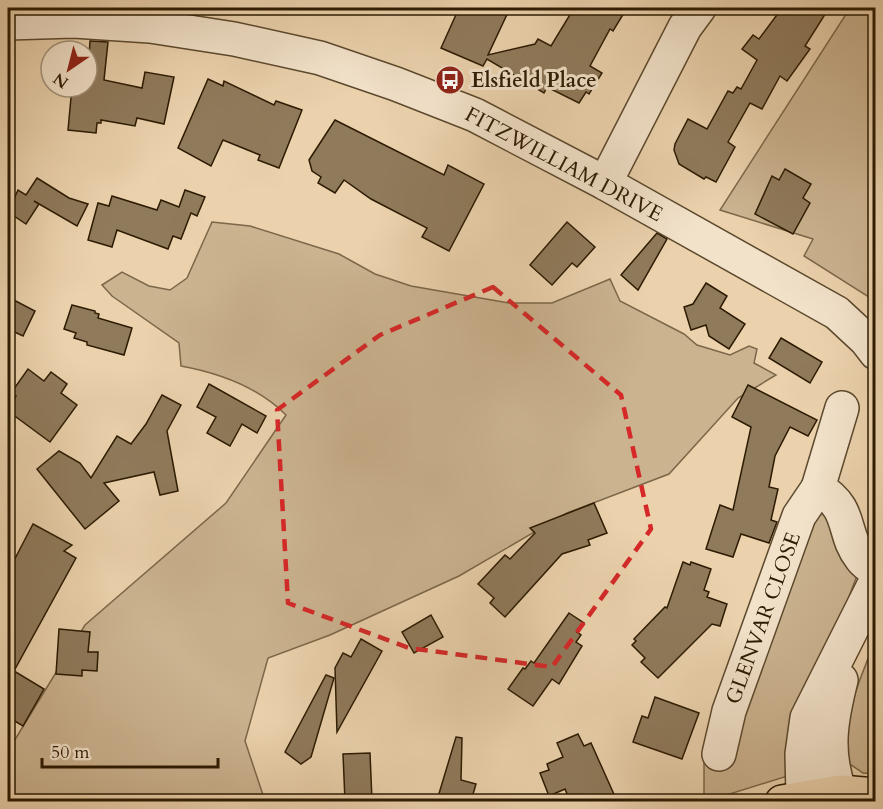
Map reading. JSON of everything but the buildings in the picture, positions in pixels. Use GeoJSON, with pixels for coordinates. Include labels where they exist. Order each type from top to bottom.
{"type":"FeatureCollection","features":[{"type":"Feature","properties":{"kind":"main road"},"geometry":{"type":"LineString","coordinates":[[793,799],[840,792],[876,795]]}},
{"type":"Feature","properties":{"kind":"street"},"geometry":{"type":"LineString","coordinates":[[605,183],[685,27],[699,8]]}},
{"type":"Feature","properties":{"kind":"street","name":"FITZWILLIAM DRIVE"},"geometry":{"type":"LineString","coordinates":[[8,23],[74,14],[234,39],[320,58],[475,115],[605,183],[837,314],[866,340],[876,353]]}},
{"type":"Feature","properties":{"kind":"street","name":"GLENVAR CLOSE"},"geometry":{"type":"LineString","coordinates":[[719,754],[729,711],[796,525],[818,488],[842,408]]}},
{"type":"Feature","properties":{"kind":"street"},"geometry":{"type":"LineString","coordinates":[[818,488],[828,494],[844,512],[861,558],[876,571]]}},
{"type":"Feature","properties":{"kind":"street"},"geometry":{"type":"LineString","coordinates":[[793,799],[807,718],[876,581]]}},
{"type":"Feature","properties":{"kind":"street"},"geometry":{"type":"LineString","coordinates":[[840,792],[832,770],[831,722],[857,620]]}},
{"type":"Feature","properties":{"kind":"highlighted area"},"geometry":{"type":"Polygon","coordinates":[[[493,287],[621,395],[651,529],[552,667],[409,648],[288,603],[277,410],[380,335],[493,287]]]}},
{"type":"Feature","properties":{"kind":"shaded area"},"geometry":{"type":"Polygon","coordinates":[[[850,8],[875,8],[875,301],[804,256],[813,239],[720,210],[850,8]]]}},
{"type":"Feature","properties":{"kind":"shaded area"},"geometry":{"type":"Polygon","coordinates":[[[212,222],[250,226],[339,254],[375,274],[411,286],[509,303],[552,303],[610,279],[620,301],[684,334],[697,345],[730,355],[749,346],[757,349],[754,363],[776,375],[738,398],[669,474],[567,513],[459,576],[330,635],[268,658],[245,741],[265,801],[8,801],[8,751],[85,625],[226,503],[286,415],[250,389],[224,377],[181,366],[179,343],[112,296],[102,285],[122,272],[149,286],[170,290],[187,278],[212,222]]]}},
{"type":"Feature","properties":{"kind":"shaded area"},"geometry":{"type":"Polygon","coordinates":[[[817,499],[859,570],[818,680],[794,774],[704,802],[704,757],[817,499]]]}},
{"type":"Feature","properties":{"kind":"shaded area"},"geometry":{"type":"Polygon","coordinates":[[[875,641],[875,774],[863,773],[847,762],[845,747],[853,700],[875,641]]]}},
{"type":"Feature","properties":{"kind":"place","name":"Elsfield Place"},"geometry":{"type":"Point","coordinates":[450,80]}}]}
